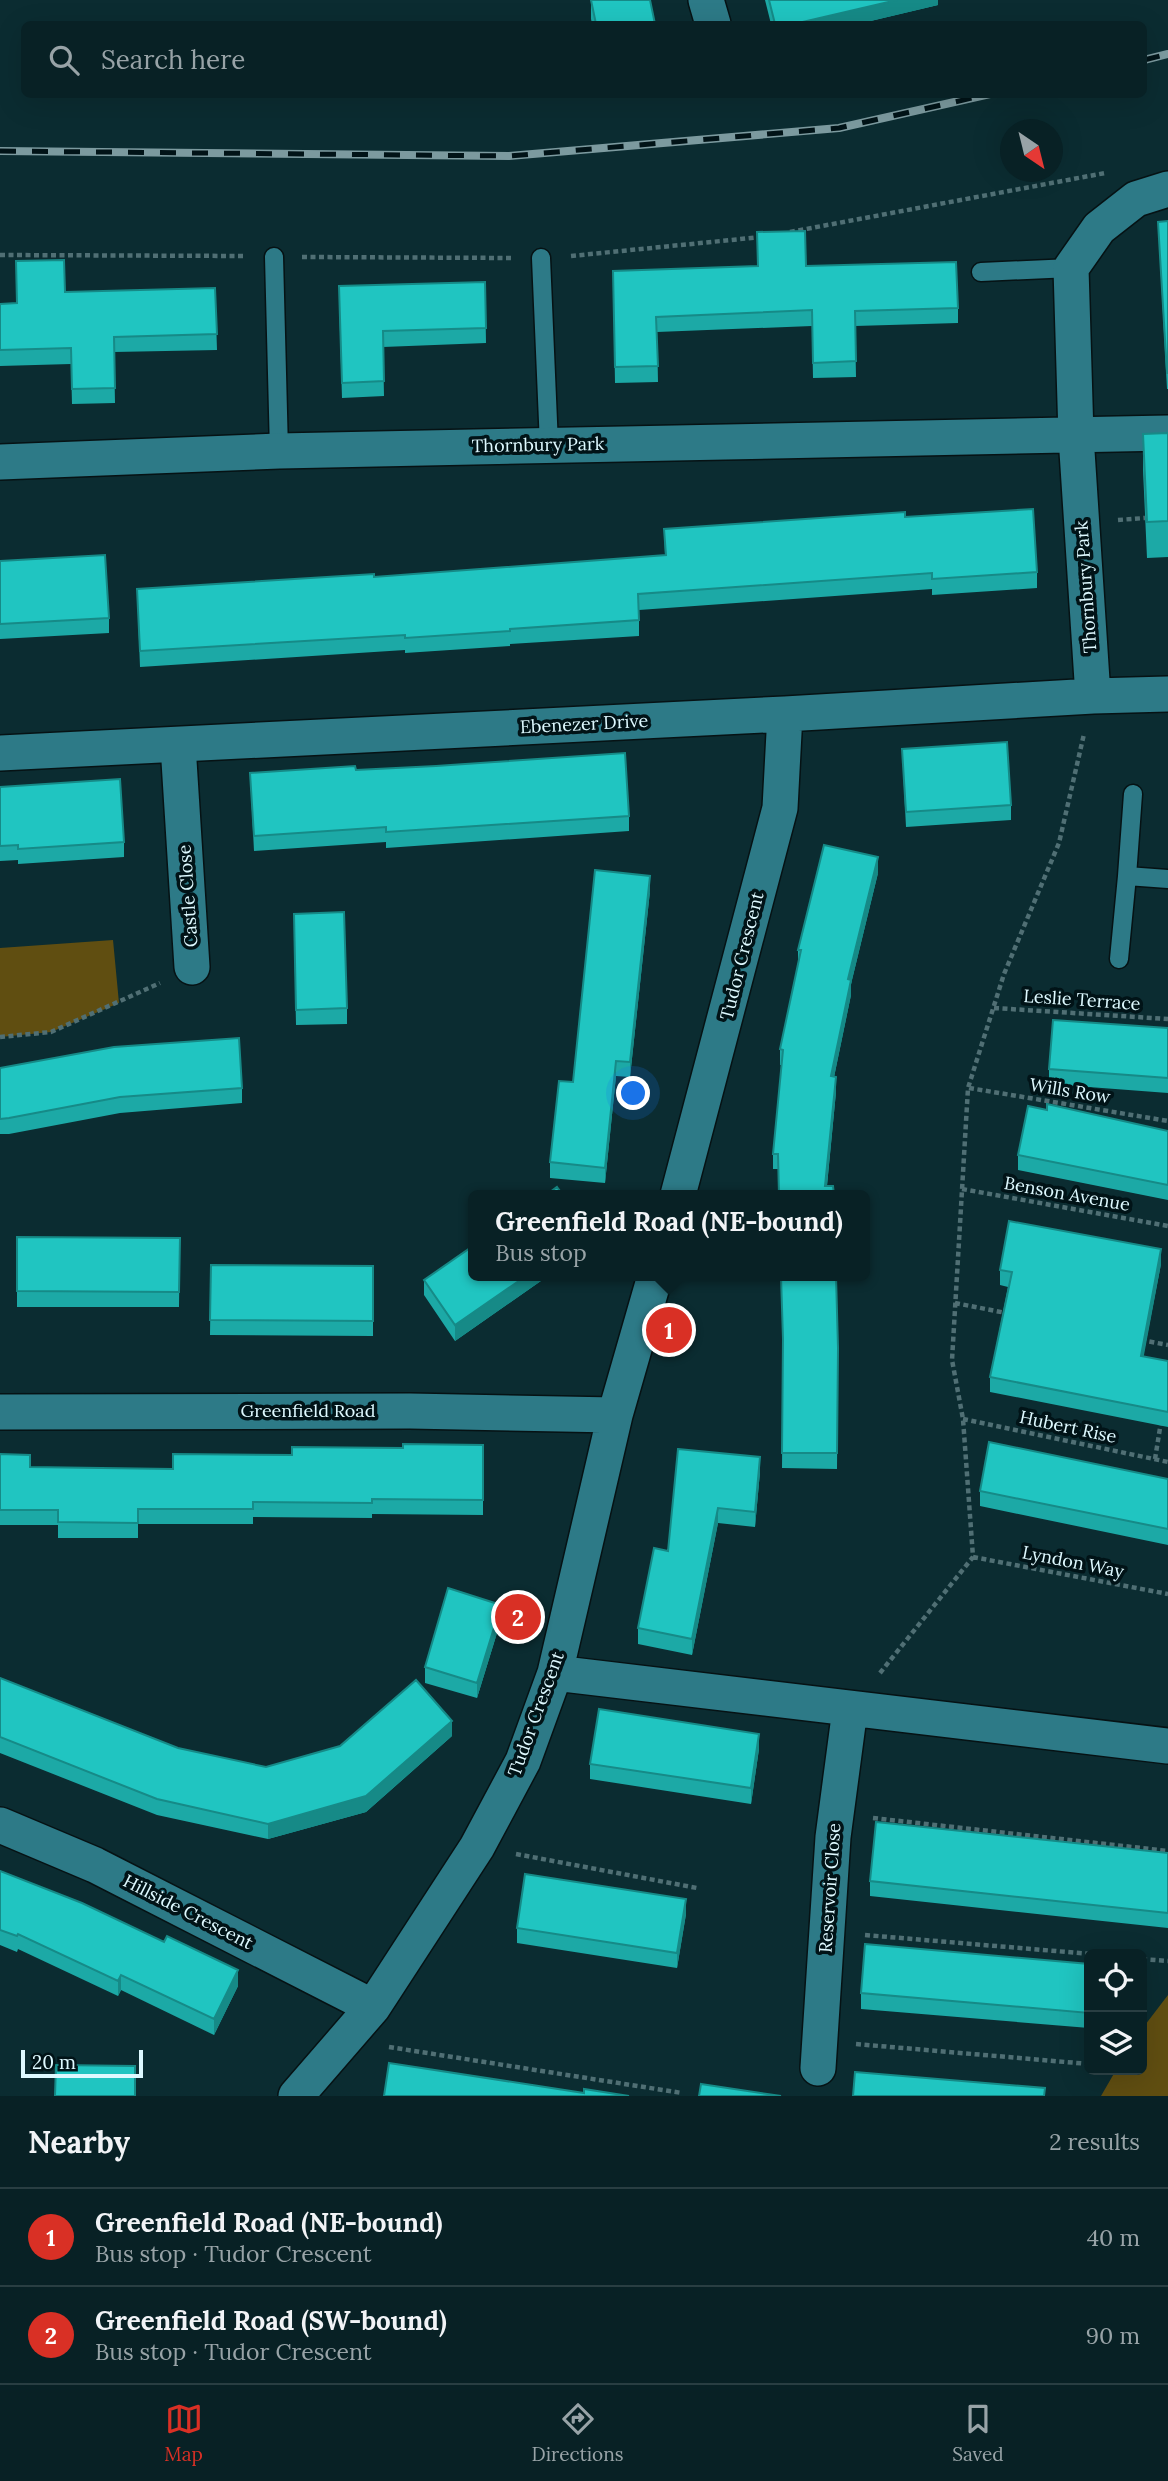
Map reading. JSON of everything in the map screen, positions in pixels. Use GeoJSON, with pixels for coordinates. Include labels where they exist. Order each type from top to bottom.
{"type":"FeatureCollection","features":[{"type":"Feature","properties":{"kind":"street"},"geometry":{"type":"LineString","coordinates":[[706,0],[712,21]]}},
{"type":"Feature","properties":{"kind":"street"},"geometry":{"type":"LineString","coordinates":[[1072,268],[1099,228],[1136,199],[1168,189]]}},
{"type":"Feature","properties":{"kind":"street","name":"Thornbury Park"},"geometry":{"type":"LineString","coordinates":[[1072,268],[1076,436],[1093,696]]}},
{"type":"Feature","properties":{"kind":"street","name":"Thornbury Park"},"geometry":{"type":"LineString","coordinates":[[0,461],[279,451],[1168,433]]}},
{"type":"Feature","properties":{"kind":"street","name":"Ebenezer Drive"},"geometry":{"type":"LineString","coordinates":[[0,753],[1168,694]]}},
{"type":"Feature","properties":{"kind":"street","name":"Tudor Crescent"},"geometry":{"type":"LineString","coordinates":[[679,1190],[698,1128],[780,808],[785,714]]}},
{"type":"Feature","properties":{"kind":"street","name":"Castle Close"},"geometry":{"type":"LineString","coordinates":[[178,745],[192,967]]}},
{"type":"Feature","properties":{"kind":"street","name":"Tudor Crescent"},"geometry":{"type":"LineString","coordinates":[[296,2096],[373,2007],[477,1847],[523,1761],[555,1673],[615,1415],[654,1281]]}},
{"type":"Feature","properties":{"kind":"street","name":"Greenfield Road"},"geometry":{"type":"LineString","coordinates":[[0,1412],[410,1411],[615,1415]]}},
{"type":"Feature","properties":{"kind":"street"},"geometry":{"type":"LineString","coordinates":[[555,1673],[1168,1746]]}},
{"type":"Feature","properties":{"kind":"street","name":"Reservoir Close"},"geometry":{"type":"LineString","coordinates":[[819,2055],[836,1814],[850,1709]]}},
{"type":"Feature","properties":{"kind":"street","name":"Hillside Crescent"},"geometry":{"type":"LineString","coordinates":[[0,1825],[95,1865],[373,2007]]}},
{"type":"Feature","properties":{"kind":"lane"},"geometry":{"type":"LineString","coordinates":[[274,257],[279,451]]}},
{"type":"Feature","properties":{"kind":"lane"},"geometry":{"type":"LineString","coordinates":[[541,258],[549,445]]}},
{"type":"Feature","properties":{"kind":"lane"},"geometry":{"type":"LineString","coordinates":[[981,272],[1072,268]]}},
{"type":"Feature","properties":{"kind":"lane"},"geometry":{"type":"LineString","coordinates":[[1119,959],[1133,794]]}},
{"type":"Feature","properties":{"kind":"lane"},"geometry":{"type":"LineString","coordinates":[[1127,876],[1168,879]]}},
{"type":"Feature","properties":{"kind":"path"},"geometry":{"type":"LineString","coordinates":[[783,233],[1110,172]]}},
{"type":"Feature","properties":{"kind":"path"},"geometry":{"type":"LineString","coordinates":[[0,255],[541,258],[769,236]]}},
{"type":"Feature","properties":{"kind":"path"},"geometry":{"type":"LineString","coordinates":[[850,1709],[973,1557],[963,1419],[952,1360],[968,1088],[1004,974],[1059,843],[1093,696]]}},
{"type":"Feature","properties":{"kind":"path","name":"Castle Close"},"geometry":{"type":"LineString","coordinates":[[0,1037],[51,1032],[192,967]]}},
{"type":"Feature","properties":{"kind":"path","name":"Leslie Terrace"},"geometry":{"type":"LineString","coordinates":[[994,1008],[1168,1019]]}},
{"type":"Feature","properties":{"kind":"path","name":"Wills Row"},"geometry":{"type":"LineString","coordinates":[[968,1088],[1168,1121]]}},
{"type":"Feature","properties":{"kind":"path","name":"Benson Avenue"},"geometry":{"type":"LineString","coordinates":[[962,1189],[1168,1226]]}},
{"type":"Feature","properties":{"kind":"path"},"geometry":{"type":"LineString","coordinates":[[955,1303],[1009,1313]]}},
{"type":"Feature","properties":{"kind":"path"},"geometry":{"type":"LineString","coordinates":[[1128,1337],[1168,1345]]}},
{"type":"Feature","properties":{"kind":"path","name":"Hubert Rise"},"geometry":{"type":"LineString","coordinates":[[963,1419],[1168,1462]]}},
{"type":"Feature","properties":{"kind":"path"},"geometry":{"type":"LineString","coordinates":[[1155,1459],[1162,1420]]}},
{"type":"Feature","properties":{"kind":"path","name":"Lyndon Way"},"geometry":{"type":"LineString","coordinates":[[973,1557],[1168,1594]]}},
{"type":"Feature","properties":{"kind":"path"},"geometry":{"type":"LineString","coordinates":[[836,1814],[1168,1851]]}},
{"type":"Feature","properties":{"kind":"path"},"geometry":{"type":"LineString","coordinates":[[477,1847],[697,1888]]}},
{"type":"Feature","properties":{"kind":"path"},"geometry":{"type":"LineString","coordinates":[[827,1932],[1084,1953]]}},
{"type":"Feature","properties":{"kind":"path"},"geometry":{"type":"LineString","coordinates":[[1147,1959],[1168,1961]]}},
{"type":"Feature","properties":{"kind":"path"},"geometry":{"type":"LineString","coordinates":[[344,2040],[682,2093]]}},
{"type":"Feature","properties":{"kind":"path"},"geometry":{"type":"LineString","coordinates":[[819,2055],[1084,2064]]}},
{"type":"Feature","properties":{"kind":"shaded area"},"geometry":{"type":"Polygon","coordinates":[[[113,940],[119,1003],[51,1032],[0,1037],[0,948],[113,940]]]}},
{"type":"Feature","properties":{"kind":"shaded area"},"geometry":{"type":"Polygon","coordinates":[[[1168,1995],[1168,2096],[1101,2096],[1113,2075],[1147,2075],[1147,2022],[1168,1995]]]}},
{"type":"Feature","properties":{"kind":"building"},"geometry":{"type":"Polygon","coordinates":[[[591,0],[650,0],[654,21],[595,21],[591,0]]]}},
{"type":"Feature","properties":{"kind":"building"},"geometry":{"type":"Polygon","coordinates":[[[769,0],[897,0],[807,21],[774,21],[769,0]]]}},
{"type":"Feature","properties":{"kind":"building"},"geometry":{"type":"Polygon","coordinates":[[[1168,221],[1168,373],[1167,373],[1158,222],[1168,221]]]}},
{"type":"Feature","properties":{"kind":"building"},"geometry":{"type":"Polygon","coordinates":[[[805,231],[806,266],[956,262],[958,308],[855,311],[856,361],[813,363],[812,310],[656,317],[658,366],[615,367],[613,271],[758,266],[757,232],[805,231]]]}},
{"type":"Feature","properties":{"kind":"building"},"geometry":{"type":"Polygon","coordinates":[[[64,260],[65,292],[215,288],[217,334],[114,337],[115,388],[72,389],[71,348],[0,350],[0,304],[17,303],[16,261],[64,260]]]}},
{"type":"Feature","properties":{"kind":"building"},"geometry":{"type":"Polygon","coordinates":[[[485,282],[486,328],[383,331],[384,381],[342,383],[339,286],[485,282]]]}},
{"type":"Feature","properties":{"kind":"building"},"geometry":{"type":"Polygon","coordinates":[[[1168,433],[1168,521],[1147,522],[1143,434],[1168,433]]]}},
{"type":"Feature","properties":{"kind":"building"},"geometry":{"type":"Polygon","coordinates":[[[1033,509],[1037,572],[932,579],[932,573],[638,594],[639,620],[405,638],[405,635],[140,651],[137,589],[374,574],[374,577],[666,555],[664,529],[905,512],[905,517],[1033,509]]]}},
{"type":"Feature","properties":{"kind":"building"},"geometry":{"type":"Polygon","coordinates":[[[105,555],[109,618],[0,624],[0,561],[105,555]]]}},
{"type":"Feature","properties":{"kind":"building"},"geometry":{"type":"Polygon","coordinates":[[[1007,742],[1011,805],[906,812],[902,749],[1007,742]]]}},
{"type":"Feature","properties":{"kind":"building"},"geometry":{"type":"Polygon","coordinates":[[[625,753],[629,816],[386,832],[386,827],[254,836],[250,773],[355,766],[356,770],[436,766],[625,753]]]}},
{"type":"Feature","properties":{"kind":"building"},"geometry":{"type":"Polygon","coordinates":[[[120,779],[124,842],[18,849],[18,845],[0,846],[0,787],[120,779]]]}},
{"type":"Feature","properties":{"kind":"building"},"geometry":{"type":"Polygon","coordinates":[[[824,845],[878,857],[848,979],[851,980],[831,1076],[836,1077],[825,1186],[833,1186],[833,1190],[779,1190],[778,1154],[773,1154],[783,1050],[780,1049],[801,950],[798,950],[824,845]]]}},
{"type":"Feature","properties":{"kind":"building"},"geometry":{"type":"Polygon","coordinates":[[[595,870],[650,876],[630,1062],[616,1061],[605,1168],[550,1162],[559,1081],[573,1082],[595,870]]]}},
{"type":"Feature","properties":{"kind":"building"},"geometry":{"type":"Polygon","coordinates":[[[344,912],[347,1008],[296,1010],[294,914],[344,912]]]}},
{"type":"Feature","properties":{"kind":"building"},"geometry":{"type":"Polygon","coordinates":[[[1053,1020],[1168,1028],[1168,1078],[1049,1069],[1053,1020]]]}},
{"type":"Feature","properties":{"kind":"building"},"geometry":{"type":"Polygon","coordinates":[[[239,1038],[242,1088],[120,1097],[0,1119],[0,1068],[114,1047],[239,1038]]]}},
{"type":"Feature","properties":{"kind":"building"},"geometry":{"type":"Polygon","coordinates":[[[1047,1104],[1168,1131],[1168,1185],[1018,1155],[1028,1106],[1047,1110],[1047,1104]]]}},
{"type":"Feature","properties":{"kind":"building"},"geometry":{"type":"Polygon","coordinates":[[[1009,1221],[1161,1249],[1141,1356],[1168,1361],[1168,1412],[990,1377],[1012,1272],[1000,1270],[1009,1221]]]}},
{"type":"Feature","properties":{"kind":"building"},"geometry":{"type":"Polygon","coordinates":[[[17,1237],[180,1238],[179,1292],[17,1291],[17,1237]]]}},
{"type":"Feature","properties":{"kind":"building"},"geometry":{"type":"Polygon","coordinates":[[[468,1249],[468,1281],[519,1281],[455,1325],[424,1280],[468,1249]]]}},
{"type":"Feature","properties":{"kind":"building"},"geometry":{"type":"Polygon","coordinates":[[[211,1265],[373,1266],[373,1321],[210,1320],[211,1265]]]}},
{"type":"Feature","properties":{"kind":"building"},"geometry":{"type":"Polygon","coordinates":[[[781,1281],[836,1281],[837,1453],[782,1453],[781,1281]]]}},
{"type":"Feature","properties":{"kind":"building"},"geometry":{"type":"Polygon","coordinates":[[[989,1442],[1168,1479],[1168,1529],[980,1491],[989,1442]]]}},
{"type":"Feature","properties":{"kind":"building"},"geometry":{"type":"Polygon","coordinates":[[[403,1444],[483,1445],[483,1500],[253,1502],[253,1509],[138,1509],[138,1523],[58,1522],[58,1510],[0,1510],[0,1454],[30,1455],[30,1467],[173,1469],[173,1454],[292,1455],[292,1447],[403,1448],[403,1444]]]}},
{"type":"Feature","properties":{"kind":"building"},"geometry":{"type":"Polygon","coordinates":[[[678,1449],[760,1457],[755,1512],[718,1508],[692,1639],[638,1628],[654,1548],[668,1551],[678,1449]]]}},
{"type":"Feature","properties":{"kind":"building"},"geometry":{"type":"Polygon","coordinates":[[[448,1588],[501,1605],[477,1683],[425,1667],[448,1588]]]}},
{"type":"Feature","properties":{"kind":"building"},"geometry":{"type":"Polygon","coordinates":[[[0,1678],[178,1748],[266,1767],[340,1746],[416,1680],[452,1721],[366,1796],[268,1824],[157,1799],[0,1737],[0,1678]]]}},
{"type":"Feature","properties":{"kind":"building"},"geometry":{"type":"Polygon","coordinates":[[[599,1709],[759,1734],[751,1788],[590,1764],[599,1709]]]}},
{"type":"Feature","properties":{"kind":"building"},"geometry":{"type":"Polygon","coordinates":[[[876,1822],[1168,1853],[1168,1913],[870,1881],[876,1822]]]}},
{"type":"Feature","properties":{"kind":"building"},"geometry":{"type":"Polygon","coordinates":[[[0,1871],[82,1903],[164,1942],[167,1936],[238,1970],[214,2019],[121,1975],[118,1981],[18,1934],[17,1936],[0,1930],[0,1871]]]}},
{"type":"Feature","properties":{"kind":"building"},"geometry":{"type":"Polygon","coordinates":[[[525,1874],[686,1899],[677,1953],[517,1928],[525,1874]]]}},
{"type":"Feature","properties":{"kind":"building"},"geometry":{"type":"Polygon","coordinates":[[[865,1944],[1084,1964],[1084,2013],[861,1993],[865,1944]]]}},
{"type":"Feature","properties":{"kind":"building"},"geometry":{"type":"Polygon","coordinates":[[[389,2063],[584,2093],[584,2089],[629,2096],[384,2096],[389,2063]]]}},
{"type":"Feature","properties":{"kind":"building"},"geometry":{"type":"Polygon","coordinates":[[[56,2065],[135,2066],[135,2096],[55,2096],[56,2065]]]}},
{"type":"Feature","properties":{"kind":"building"},"geometry":{"type":"Polygon","coordinates":[[[855,2072],[1045,2088],[1044,2096],[853,2096],[855,2072]]]}},
{"type":"Feature","properties":{"kind":"building"},"geometry":{"type":"Polygon","coordinates":[[[701,2084],[781,2096],[699,2096],[701,2084]]]}},
{"type":"Feature","properties":{"kind":"railway"},"geometry":{"type":"LineString","coordinates":[[1147,59],[1168,54]]}},
{"type":"Feature","properties":{"kind":"railway"},"geometry":{"type":"LineString","coordinates":[[0,151],[509,156],[839,128],[972,98]]}},
{"type":"Feature","properties":{"kind":"place","name":"Greenfield Road (NE-bound)"},"geometry":{"type":"Point","coordinates":[669,1330]}},
{"type":"Feature","properties":{"kind":"place","name":"Greenfield Road (SW-bound)"},"geometry":{"type":"Point","coordinates":[518,1617]}}]}
